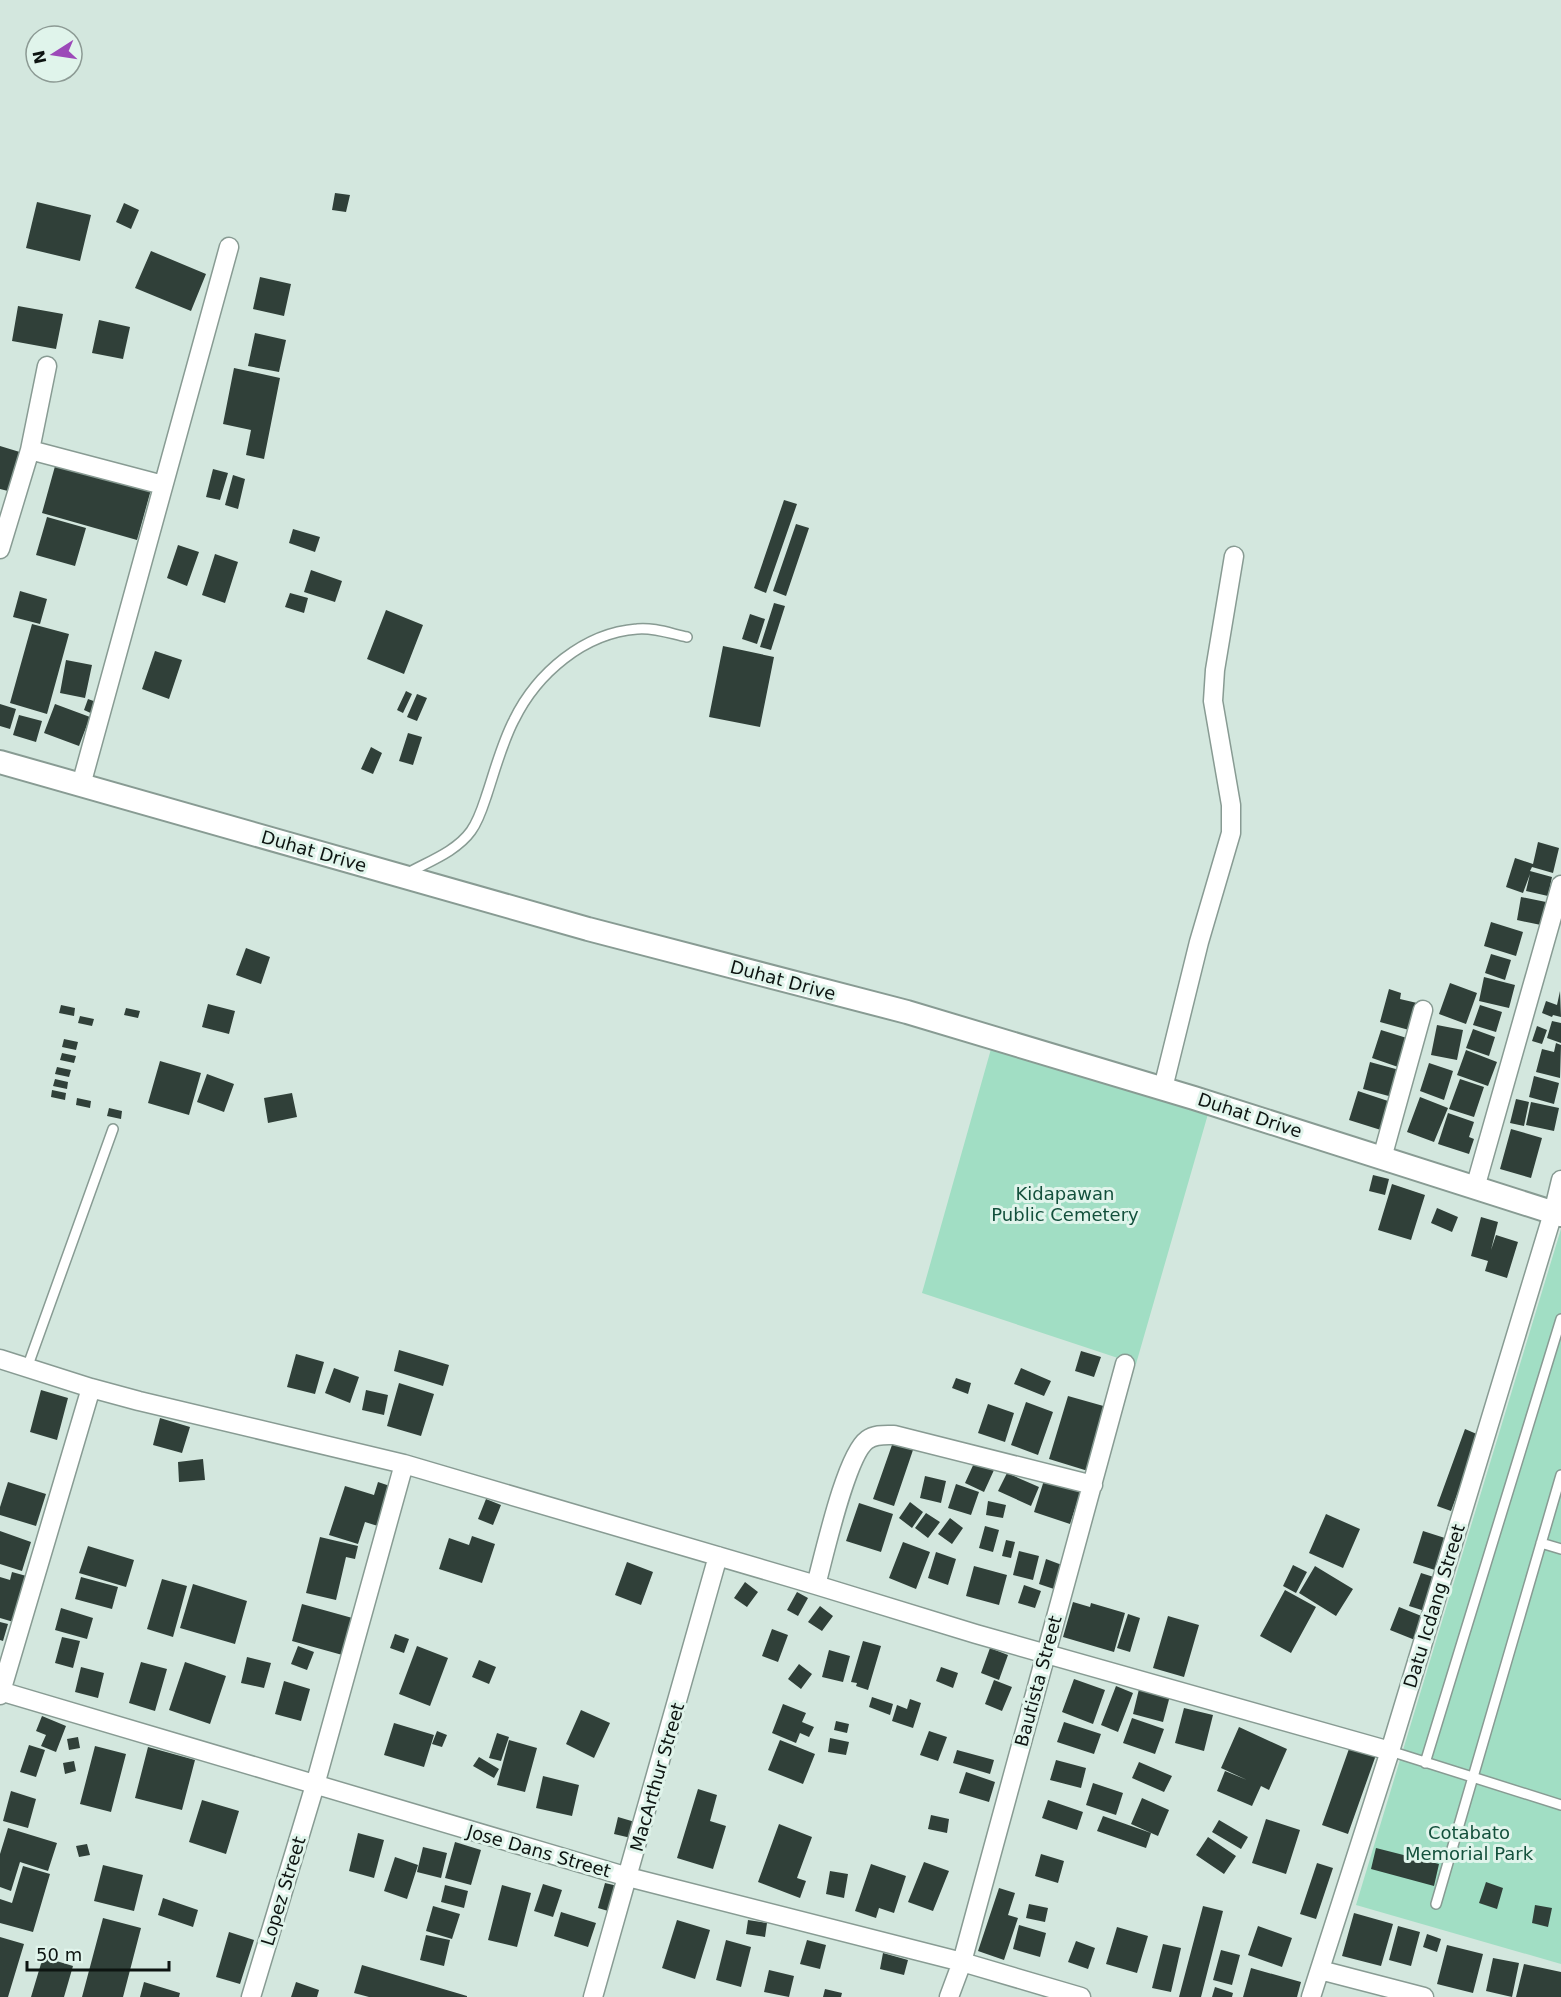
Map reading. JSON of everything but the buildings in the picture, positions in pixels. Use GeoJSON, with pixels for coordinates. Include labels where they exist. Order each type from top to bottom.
{"type":"FeatureCollection","features":[{"type":"Feature","properties":{"kind":"street"},"geometry":{"type":"LineString","coordinates":[[81,785],[229,247]]}},
{"type":"Feature","properties":{"kind":"street"},"geometry":{"type":"LineString","coordinates":[[0,549],[30,450],[47,366]]}},
{"type":"Feature","properties":{"kind":"street"},"geometry":{"type":"LineString","coordinates":[[30,450],[163,485]]}},
{"type":"Feature","properties":{"kind":"street"},"geometry":{"type":"LineString","coordinates":[[1163,1088],[1199,942],[1231,833],[1231,805],[1213,700],[1215,670],[1234,556]]}},
{"type":"Feature","properties":{"kind":"street","name":"Duhat Drive"},"geometry":{"type":"LineString","coordinates":[[0,762],[588,929],[907,1012],[1163,1088],[1557,1214]]}},
{"type":"Feature","properties":{"kind":"street"},"geometry":{"type":"LineString","coordinates":[[1474,1188],[1561,885]]}},
{"type":"Feature","properties":{"kind":"street"},"geometry":{"type":"LineString","coordinates":[[1382,1158],[1423,1010]]}},
{"type":"Feature","properties":{"kind":"street","name":"Datu Icdang Street"},"geometry":{"type":"LineString","coordinates":[[1311,1997],[1557,1214],[1561,1180]]}},
{"type":"Feature","properties":{"kind":"street"},"geometry":{"type":"LineString","coordinates":[[0,1359],[140,1401],[404,1464],[976,1634],[1390,1751]]}},
{"type":"Feature","properties":{"kind":"street","name":"Bautista Street"},"geometry":{"type":"LineString","coordinates":[[949,1997],[962,1962],[1125,1364]]}},
{"type":"Feature","properties":{"kind":"street"},"geometry":{"type":"LineString","coordinates":[[0,1693],[91,1388]]}},
{"type":"Feature","properties":{"kind":"street"},"geometry":{"type":"LineString","coordinates":[[816,1585],[847,1473],[868,1439],[894,1435],[1093,1485]]}},
{"type":"Feature","properties":{"kind":"street","name":"Lopez Street"},"geometry":{"type":"LineString","coordinates":[[251,1997],[315,1785],[404,1464]]}},
{"type":"Feature","properties":{"kind":"street","name":"MacArthur Street"},"geometry":{"type":"LineString","coordinates":[[593,1997],[718,1556]]}},
{"type":"Feature","properties":{"kind":"street","name":"Jose Dans Street"},"geometry":{"type":"LineString","coordinates":[[0,1693],[628,1877],[962,1962],[1081,1997]]}},
{"type":"Feature","properties":{"kind":"street"},"geometry":{"type":"LineString","coordinates":[[1320,1970],[1424,1997]]}},
{"type":"Feature","properties":{"kind":"lane"},"geometry":{"type":"LineString","coordinates":[[401,876],[447,852],[470,832],[480,814],[513,720],[535,686],[568,656],[591,641],[617,632],[640,628],[687,637]]}},
{"type":"Feature","properties":{"kind":"lane"},"geometry":{"type":"LineString","coordinates":[[27,1368],[113,1129]]}},
{"type":"Feature","properties":{"kind":"lane"},"geometry":{"type":"LineString","coordinates":[[1425,1763],[1561,1319]]}},
{"type":"Feature","properties":{"kind":"lane"},"geometry":{"type":"LineString","coordinates":[[1436,1904],[1561,1475]]}},
{"type":"Feature","properties":{"kind":"lane"},"geometry":{"type":"LineString","coordinates":[[1541,1543],[1561,1549]]}},
{"type":"Feature","properties":{"kind":"lane"},"geometry":{"type":"LineString","coordinates":[[1390,1751],[1561,1806]]}},
{"type":"Feature","properties":{"kind":"green space","name":"Kidapawan Public Cemetery"},"geometry":{"type":"Polygon","coordinates":[[[991,1049],[1208,1114],[1136,1364],[922,1293],[991,1049]]]}},
{"type":"Feature","properties":{"kind":"green space","name":"Cotabato Memorial Park"},"geometry":{"type":"Polygon","coordinates":[[[1561,1229],[1561,1964],[1356,1905],[1561,1229]]]}}]}
